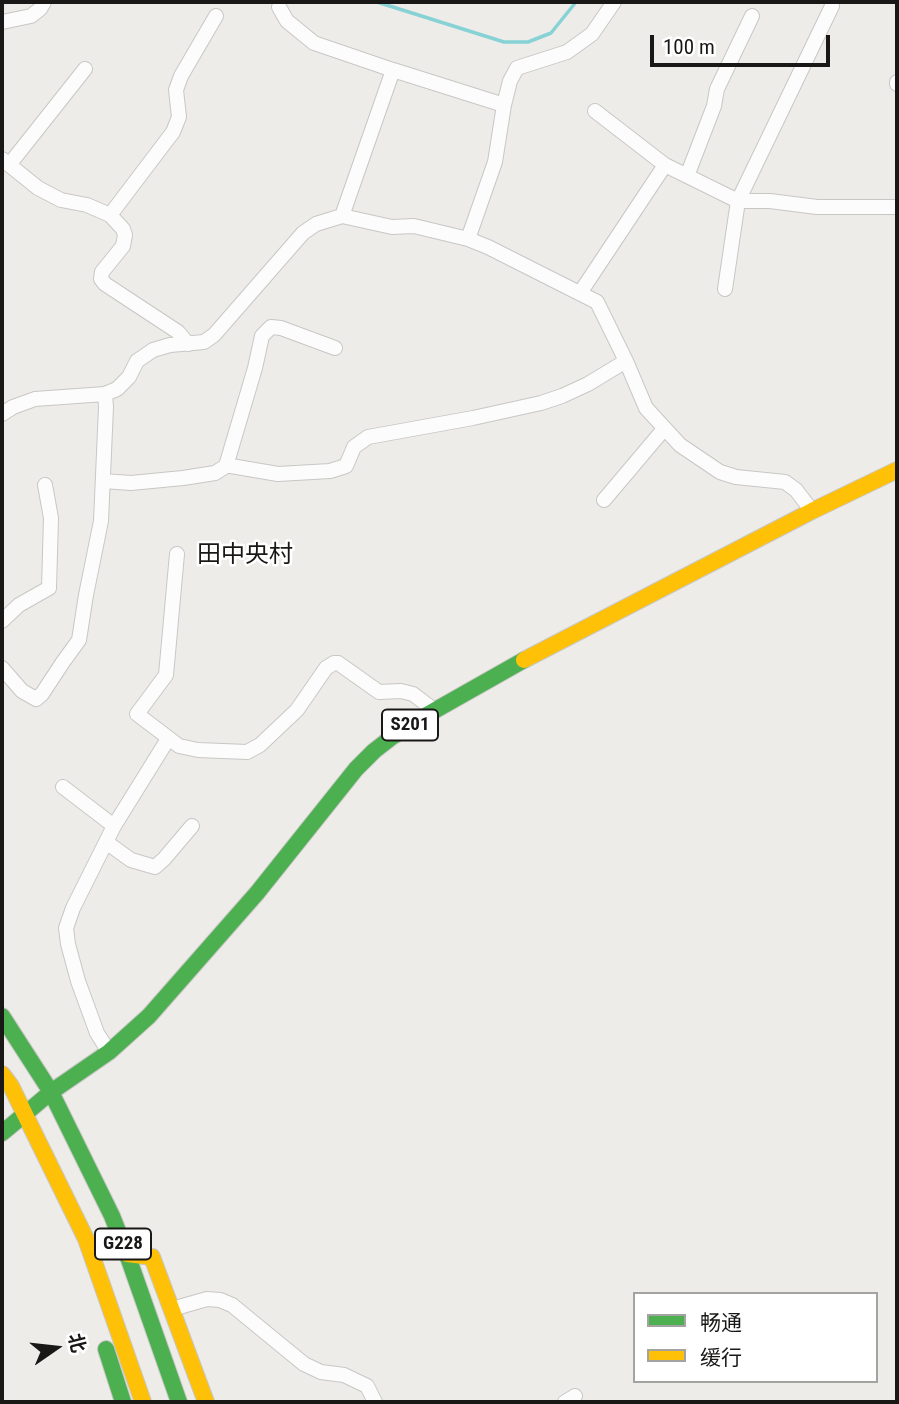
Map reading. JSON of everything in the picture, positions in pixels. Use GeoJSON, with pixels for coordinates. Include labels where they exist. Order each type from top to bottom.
{"type":"FeatureCollection","features":[{"type":"Feature","properties":{"kind":"main road","name":"S201"},"geometry":{"type":"LineString","coordinates":[[25,1114],[108,1052],[149,1016],[257,892],[356,769],[392,737],[538,652],[897,470]]}},
{"type":"Feature","properties":{"kind":"main road","name":"G228"},"geometry":{"type":"LineString","coordinates":[[2,1016],[51,1093],[112,1216],[179,1402]]}},
{"type":"Feature","properties":{"kind":"main road","name":"G228"},"geometry":{"type":"LineString","coordinates":[[2,1074],[11,1086],[86,1239],[143,1402]]}},
{"type":"Feature","properties":{"kind":"main road"},"geometry":{"type":"LineString","coordinates":[[2,1133],[25,1114]]}},
{"type":"Feature","properties":{"kind":"main road"},"geometry":{"type":"LineString","coordinates":[[127,1254],[152,1257],[206,1402]]}},
{"type":"Feature","properties":{"kind":"main road"},"geometry":{"type":"LineString","coordinates":[[92,1306],[96,1269]]}},
{"type":"Feature","properties":{"kind":"main road"},"geometry":{"type":"LineString","coordinates":[[101,1332],[123,1402]]}},
{"type":"Feature","properties":{"kind":"street"},"geometry":{"type":"LineString","coordinates":[[2,22],[31,16],[44,2]]}},
{"type":"Feature","properties":{"kind":"street"},"geometry":{"type":"LineString","coordinates":[[468,239],[495,162],[504,105],[510,80],[517,68],[567,52],[592,34],[614,2]]}},
{"type":"Feature","properties":{"kind":"street"},"geometry":{"type":"LineString","coordinates":[[724,289],[738,201],[832,6]]}},
{"type":"Feature","properties":{"kind":"street"},"geometry":{"type":"LineString","coordinates":[[279,7],[287,21],[314,43],[504,105]]}},
{"type":"Feature","properties":{"kind":"street"},"geometry":{"type":"LineString","coordinates":[[110,215],[173,132],[178,117],[176,90],[181,76],[216,16]]}},
{"type":"Feature","properties":{"kind":"street"},"geometry":{"type":"LineString","coordinates":[[687,176],[717,89],[752,16]]}},
{"type":"Feature","properties":{"kind":"street"},"geometry":{"type":"LineString","coordinates":[[85,69],[5,162],[38,188],[61,200],[87,205],[110,215],[125,235],[122,246],[102,271],[100,279],[178,332],[188,344]]}},
{"type":"Feature","properties":{"kind":"street"},"geometry":{"type":"LineString","coordinates":[[342,216],[393,70]]}},
{"type":"Feature","properties":{"kind":"street"},"geometry":{"type":"LineString","coordinates":[[595,111],[666,165],[738,201],[770,201],[817,207],[897,207]]}},
{"type":"Feature","properties":{"kind":"street"},"geometry":{"type":"LineString","coordinates":[[580,292],[666,165]]}},
{"type":"Feature","properties":{"kind":"street"},"geometry":{"type":"LineString","coordinates":[[2,414],[13,407],[35,400],[104,394],[117,389],[129,377],[137,361],[153,349],[204,342],[214,335],[303,233],[316,224],[342,216],[392,226],[414,226],[468,239],[597,302],[646,408],[680,445],[720,472],[736,477],[785,482],[796,490],[812,511]]}},
{"type":"Feature","properties":{"kind":"street"},"geometry":{"type":"LineString","coordinates":[[226,467],[262,336],[271,327],[281,328],[335,348]]}},
{"type":"Feature","properties":{"kind":"street"},"geometry":{"type":"LineString","coordinates":[[103,481],[131,483],[183,478],[215,473],[226,467],[278,474],[330,471],[346,466],[354,447],[368,437],[541,403],[589,384],[626,361]]}},
{"type":"Feature","properties":{"kind":"street"},"geometry":{"type":"LineString","coordinates":[[2,668],[22,691],[36,699],[79,640],[101,521],[106,407],[104,394]]}},
{"type":"Feature","properties":{"kind":"street"},"geometry":{"type":"LineString","coordinates":[[604,500],[664,429]]}},
{"type":"Feature","properties":{"kind":"street"},"geometry":{"type":"LineString","coordinates":[[2,621],[19,605],[50,588],[51,518],[46,485]]}},
{"type":"Feature","properties":{"kind":"street"},"geometry":{"type":"LineString","coordinates":[[177,554],[166,675],[137,714],[179,747],[247,752],[260,745],[297,710],[326,668],[334,663],[338,663],[379,692],[401,691],[412,694],[435,710]]}},
{"type":"Feature","properties":{"kind":"street"},"geometry":{"type":"LineString","coordinates":[[108,1052],[97,1033],[78,981],[66,928],[73,908],[114,827],[168,740]]}},
{"type":"Feature","properties":{"kind":"street"},"geometry":{"type":"LineString","coordinates":[[63,787],[114,827]]}},
{"type":"Feature","properties":{"kind":"street"},"geometry":{"type":"LineString","coordinates":[[106,842],[131,860],[155,867],[192,826]]}},
{"type":"Feature","properties":{"kind":"street"},"geometry":{"type":"LineString","coordinates":[[172,1309],[207,1299],[232,1305],[304,1364],[321,1373],[344,1375],[367,1386],[375,1402]]}},
{"type":"Feature","properties":{"kind":"waterway"},"geometry":{"type":"LineString","coordinates":[[377,2],[504,42],[528,42],[551,33],[576,2]]}},
{"type":"Feature","properties":{"kind":"traffic: fast"},"geometry":{"type":"LineString","coordinates":[[25,1114],[51,1092],[109,1052],[149,1016],[257,893],[356,769],[374,751],[425,716],[524,660]]}},
{"type":"Feature","properties":{"kind":"traffic: fast"},"geometry":{"type":"LineString","coordinates":[[2,1016],[51,1092],[112,1216],[179,1402]]}},
{"type":"Feature","properties":{"kind":"traffic: fast"},"geometry":{"type":"LineString","coordinates":[[2,1133],[25,1114]]}},
{"type":"Feature","properties":{"kind":"traffic: fast"},"geometry":{"type":"LineString","coordinates":[[106,1349],[123,1402]]}},
{"type":"Feature","properties":{"kind":"traffic: slow"},"geometry":{"type":"LineString","coordinates":[[524,660],[897,470]]}},
{"type":"Feature","properties":{"kind":"traffic: slow"},"geometry":{"type":"LineString","coordinates":[[2,1074],[11,1086],[86,1239],[143,1402]]}},
{"type":"Feature","properties":{"kind":"traffic: slow"},"geometry":{"type":"LineString","coordinates":[[127,1254],[152,1257],[206,1402]]}},
{"type":"Feature","properties":{"kind":"district","name":"田中央村"},"geometry":{"type":"Point","coordinates":[245,556]}}]}
